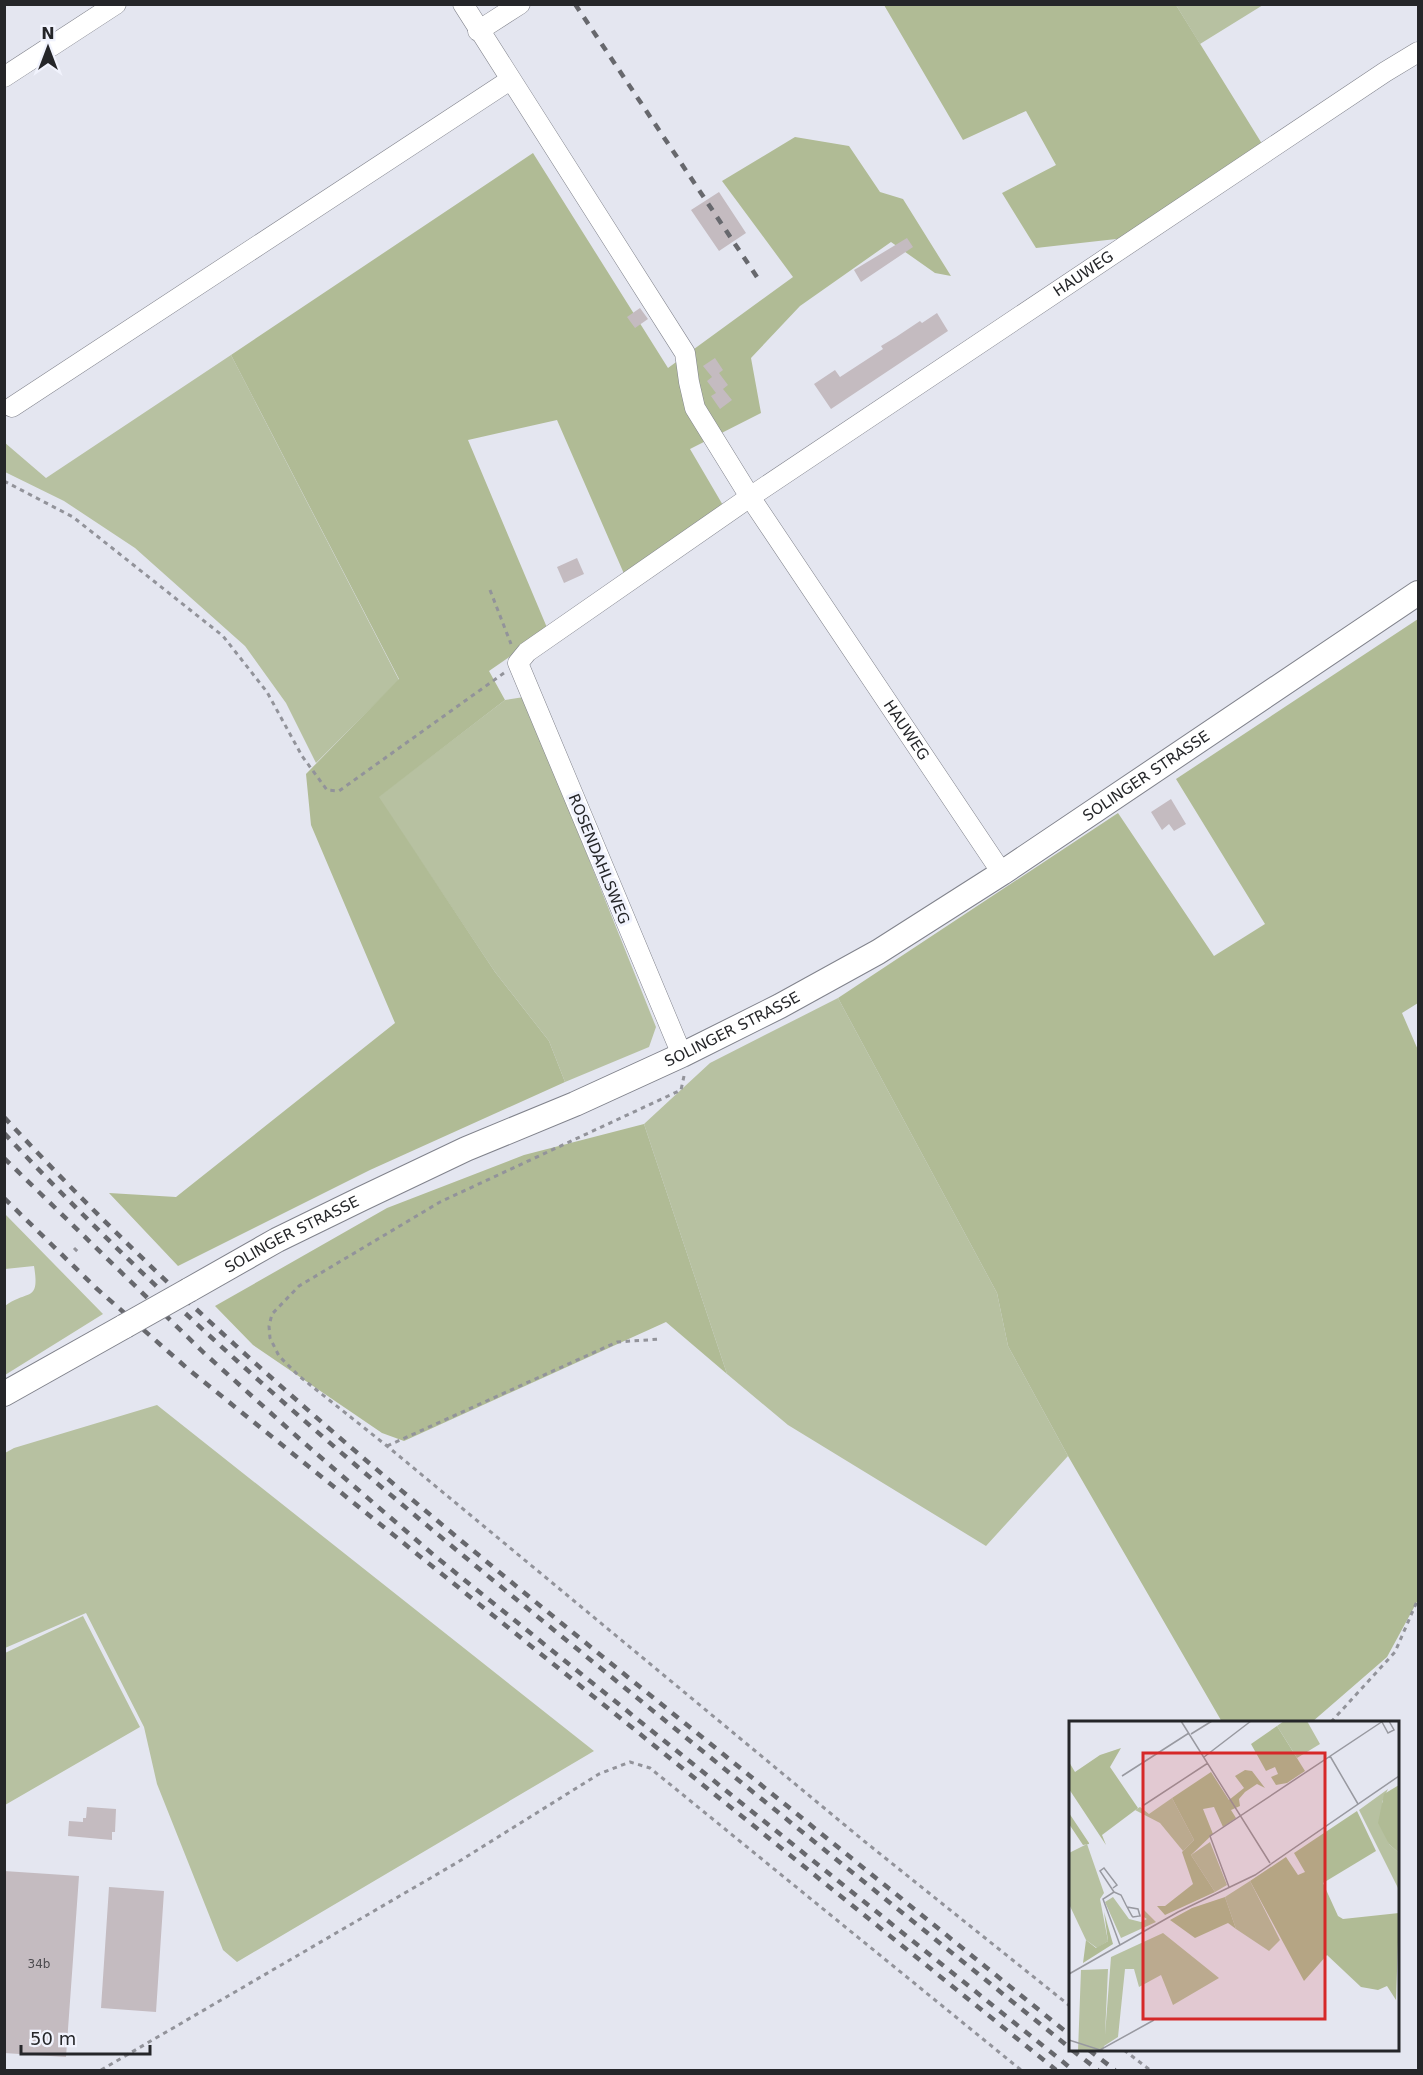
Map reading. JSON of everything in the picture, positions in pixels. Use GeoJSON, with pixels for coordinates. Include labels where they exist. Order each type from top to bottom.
{"type":"FeatureCollection","features":[{"type":"Feature","properties":{"kind":"main road","name":"SOLINGER STRASSE"},"geometry":{"type":"LineString","coordinates":[[4,1394],[277,1240],[466,1149],[575,1104],[682,1055],[780,1006],[878,952],[1002,873],[1419,593]]}},
{"type":"Feature","properties":{"kind":"street"},"geometry":{"type":"LineString","coordinates":[[4,76],[116,4]]}},
{"type":"Feature","properties":{"kind":"street"},"geometry":{"type":"LineString","coordinates":[[12,407],[510,80],[463,4]]}},
{"type":"Feature","properties":{"kind":"street"},"geometry":{"type":"LineString","coordinates":[[478,31],[520,4]]}},
{"type":"Feature","properties":{"kind":"street","name":"HAUWEG"},"geometry":{"type":"LineString","coordinates":[[518,663],[527,652],[750,497],[1384,72],[1419,52]]}},
{"type":"Feature","properties":{"kind":"street","name":"HAUWEG"},"geometry":{"type":"LineString","coordinates":[[510,80],[685,353],[688,382],[695,408],[750,497],[1002,873]]}},
{"type":"Feature","properties":{"kind":"street","name":"ROSENDAHLSWEG"},"geometry":{"type":"LineString","coordinates":[[518,663],[682,1055]]}},
{"type":"Feature","properties":{"kind":"path"},"geometry":{"type":"LineString","coordinates":[[4,481],[73,517],[223,636],[267,692],[302,756],[327,790],[339,791],[518,663],[490,590]]}},
{"type":"Feature","properties":{"kind":"path"},"geometry":{"type":"LineString","coordinates":[[682,1055],[685,1072],[681,1090],[440,1202],[299,1287],[272,1314],[269,1326],[270,1338],[279,1356],[299,1376],[387,1446],[864,1841],[1069,2004]]}},
{"type":"Feature","properties":{"kind":"path"},"geometry":{"type":"LineString","coordinates":[[74,1248],[79,1252]]}},
{"type":"Feature","properties":{"kind":"path"},"geometry":{"type":"LineString","coordinates":[[387,1446],[617,1342],[661,1339]]}},
{"type":"Feature","properties":{"kind":"path"},"geometry":{"type":"LineString","coordinates":[[1332,1721],[1395,1652],[1419,1599]]}},
{"type":"Feature","properties":{"kind":"path"},"geometry":{"type":"LineString","coordinates":[[101,2070],[458,1862],[599,1774],[630,1762],[650,1768],[1021,2070]]}},
{"type":"Feature","properties":{"kind":"path"},"geometry":{"type":"LineString","coordinates":[[1126,2051],[1150,2070]]}},
{"type":"Feature","properties":{"kind":"green space"},"geometry":{"type":"Polygon","coordinates":[[[884,5],[1176,5],[1264,147],[1125,238],[1036,248],[1002,193],[1056,165],[1026,111],[963,140],[884,5]]]}},
{"type":"Feature","properties":{"kind":"green space"},"geometry":{"type":"Polygon","coordinates":[[[1176,5],[1263,5],[1200,44],[1176,5]]]}},
{"type":"Feature","properties":{"kind":"green space"},"geometry":{"type":"Polygon","coordinates":[[[795,137],[849,146],[880,192],[903,199],[951,276],[935,273],[891,242],[800,306],[751,358],[761,413],[690,449],[724,507],[625,576],[557,420],[468,440],[548,630],[489,671],[505,700],[379,797],[495,972],[549,1041],[565,1082],[370,1170],[178,1266],[109,1193],[176,1197],[395,1023],[311,825],[306,774],[399,679],[231,355],[533,153],[668,368],[793,277],[722,181],[795,137]]]}},
{"type":"Feature","properties":{"kind":"green space"},"geometry":{"type":"Polygon","coordinates":[[[231,355],[399,680],[316,763],[286,703],[245,646],[135,548],[64,501],[5,472],[4,442],[46,478],[231,355]]]}},
{"type":"Feature","properties":{"kind":"green space"},"geometry":{"type":"Polygon","coordinates":[[[1418,619],[1418,1003],[1402,1013],[1418,1050],[1418,1600],[1387,1657],[1313,1721],[1221,1721],[1068,1456],[1008,1346],[997,1293],[838,998],[1118,813],[1214,956],[1265,924],[1176,779],[1418,619]]]}},
{"type":"Feature","properties":{"kind":"green space"},"geometry":{"type":"Polygon","coordinates":[[[524,697],[656,1027],[649,1047],[565,1082],[549,1041],[495,972],[378,797],[505,700],[524,697]]]}},
{"type":"Feature","properties":{"kind":"green space"},"geometry":{"type":"Polygon","coordinates":[[[838,998],[997,1293],[1008,1346],[1068,1456],[986,1546],[788,1425],[727,1374],[644,1124],[710,1063],[838,998]]]}},
{"type":"Feature","properties":{"kind":"green space"},"geometry":{"type":"Polygon","coordinates":[[[644,1124],[727,1374],[666,1322],[404,1441],[382,1433],[253,1345],[215,1306],[387,1208],[524,1155],[644,1124]]]}},
{"type":"Feature","properties":{"kind":"green space"},"geometry":{"type":"Polygon","coordinates":[[[5,1214],[103,1314],[5,1375],[5,1306],[30,1294],[34,1290],[35,1278],[34,1266],[5,1269],[5,1214]]]}},
{"type":"Feature","properties":{"kind":"green space"},"geometry":{"type":"Polygon","coordinates":[[[157,1405],[594,1751],[237,1962],[223,1950],[157,1784],[144,1727],[86,1613],[5,1648],[5,1453],[14,1448],[157,1405]]]}},
{"type":"Feature","properties":{"kind":"green space"},"geometry":{"type":"Polygon","coordinates":[[[83,1616],[140,1727],[5,1805],[5,1653],[83,1616]]]}},
{"type":"Feature","properties":{"kind":"building"},"geometry":{"type":"Polygon","coordinates":[[[719,192],[746,233],[719,251],[691,210],[719,192]]]}},
{"type":"Feature","properties":{"kind":"building"},"geometry":{"type":"Polygon","coordinates":[[[907,238],[913,247],[861,282],[854,270],[907,238]]]}},
{"type":"Feature","properties":{"kind":"building"},"geometry":{"type":"Polygon","coordinates":[[[640,308],[648,319],[635,328],[627,317],[640,308]]]}},
{"type":"Feature","properties":{"kind":"building"},"geometry":{"type":"Polygon","coordinates":[[[937,313],[948,331],[831,409],[814,384],[835,370],[840,377],[883,349],[881,346],[937,313]]]}},
{"type":"Feature","properties":{"kind":"building"},"geometry":{"type":"Polygon","coordinates":[[[715,358],[723,370],[719,373],[728,385],[723,389],[732,400],[720,409],[711,396],[716,393],[707,381],[712,377],[703,366],[715,358]]]}},
{"type":"Feature","properties":{"kind":"building"},"geometry":{"type":"Polygon","coordinates":[[[577,558],[584,574],[564,583],[557,567],[577,558]]]}},
{"type":"Feature","properties":{"kind":"building"},"geometry":{"type":"Polygon","coordinates":[[[1171,799],[1186,824],[1174,831],[1169,824],[1162,830],[1151,812],[1171,799]]]}},
{"type":"Feature","properties":{"kind":"building"},"geometry":{"type":"Polygon","coordinates":[[[87,1807],[116,1809],[115,1832],[112,1832],[112,1840],[68,1836],[69,1821],[83,1822],[83,1818],[86,1818],[87,1807]]]}},
{"type":"Feature","properties":{"kind":"building"},"geometry":{"type":"Polygon","coordinates":[[[4,1871],[79,1876],[66,2057],[4,2053],[4,1871]]]}},
{"type":"Feature","properties":{"kind":"building"},"geometry":{"type":"Polygon","coordinates":[[[109,1887],[164,1891],[156,2012],[101,2008],[109,1887]]]}},
{"type":"Feature","properties":{"kind":"railway"},"geometry":{"type":"LineString","coordinates":[[575,4],[761,283]]}},
{"type":"Feature","properties":{"kind":"railway"},"geometry":{"type":"LineString","coordinates":[[4,1117],[145,1261],[294,1398],[370,1464],[603,1657],[1069,2034]]}},
{"type":"Feature","properties":{"kind":"railway"},"geometry":{"type":"LineString","coordinates":[[4,1133],[69,1201],[204,1331],[415,1516],[1069,2047]]}},
{"type":"Feature","properties":{"kind":"railway"},"geometry":{"type":"LineString","coordinates":[[4,1158],[204,1353],[436,1557],[1073,2070]]}},
{"type":"Feature","properties":{"kind":"railway"},"geometry":{"type":"LineString","coordinates":[[4,1198],[96,1288],[188,1369],[1056,2070]]}},
{"type":"Feature","properties":{"kind":"railway"},"geometry":{"type":"LineString","coordinates":[[1073,2051],[1098,2070]]}},
{"type":"Feature","properties":{"kind":"railway"},"geometry":{"type":"LineString","coordinates":[[1090,2051],[1115,2070]]}}]}
